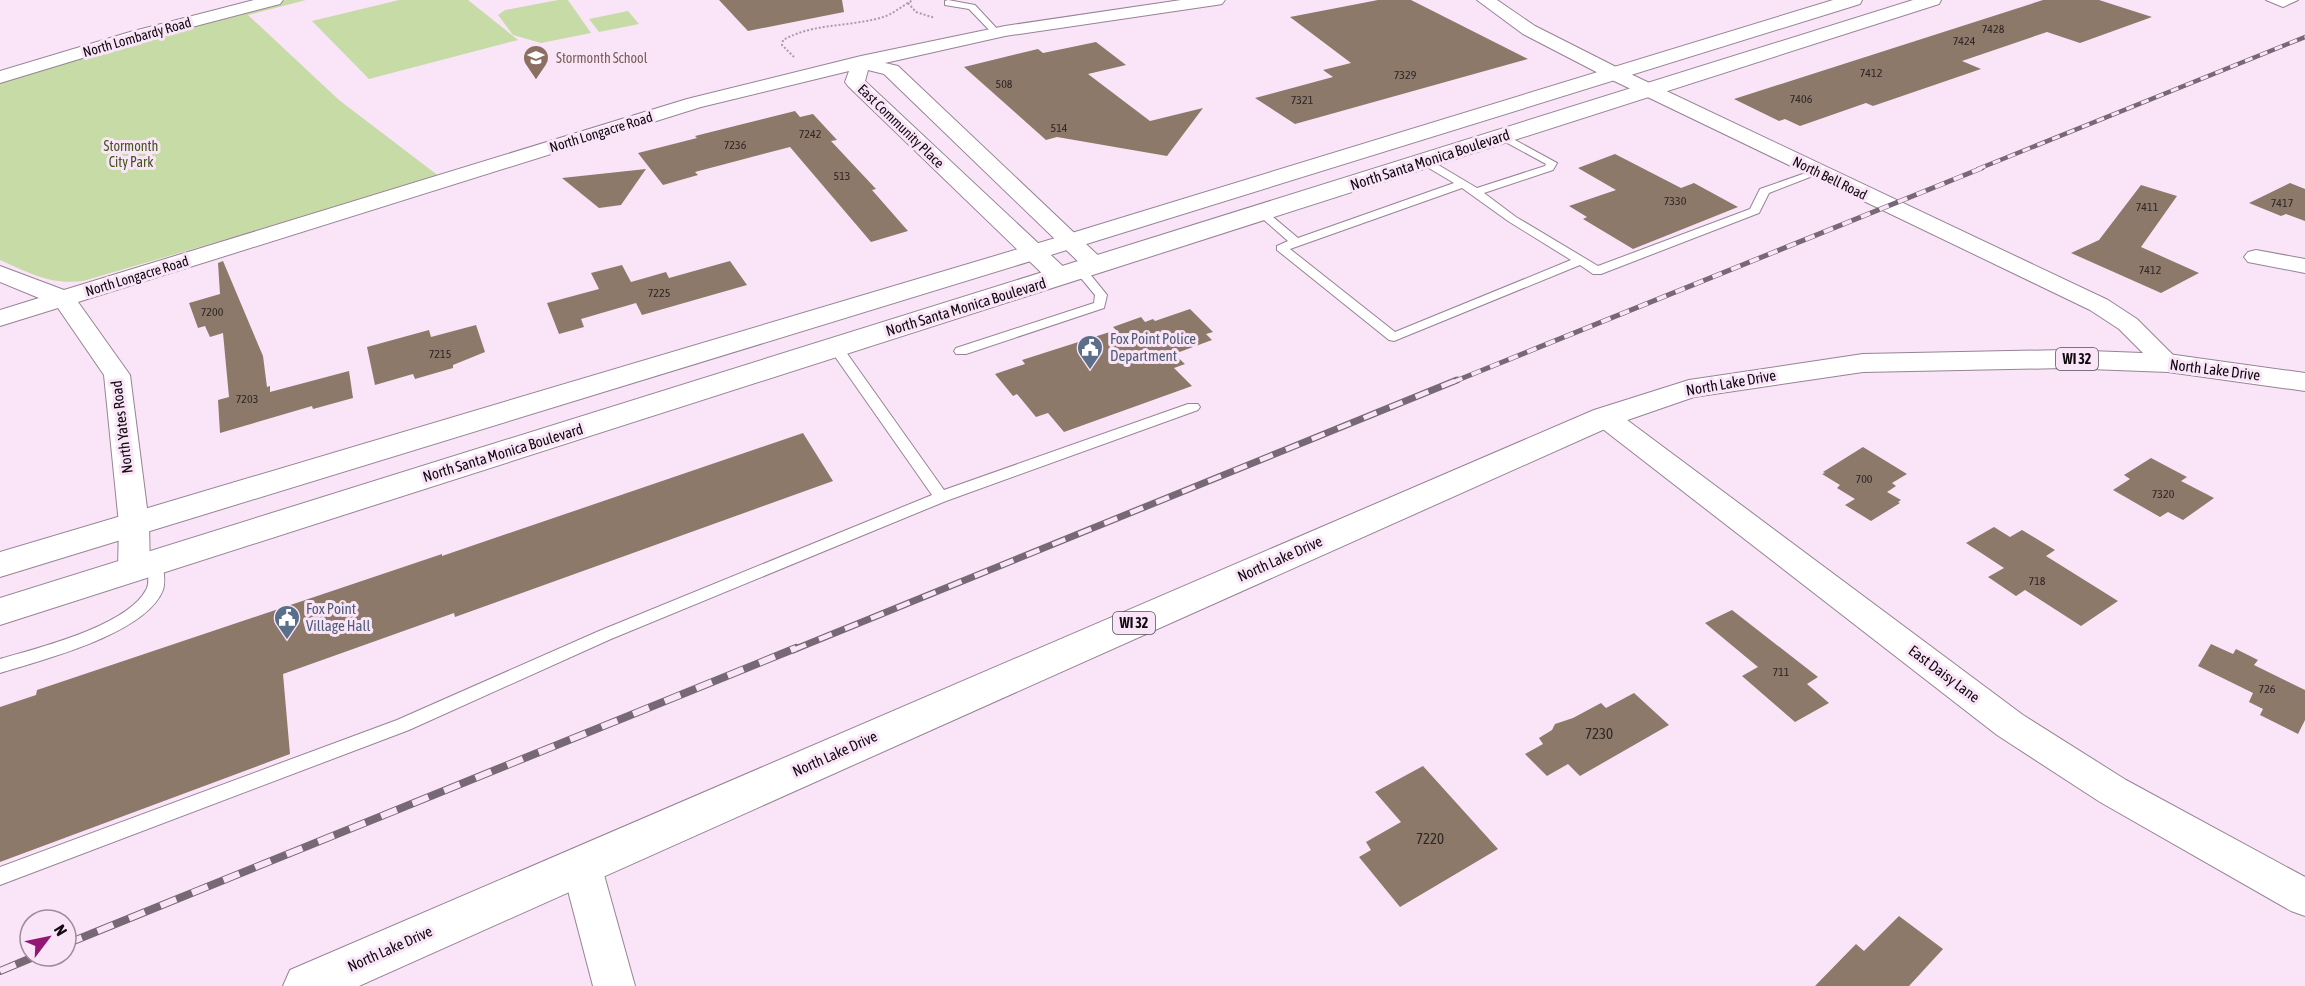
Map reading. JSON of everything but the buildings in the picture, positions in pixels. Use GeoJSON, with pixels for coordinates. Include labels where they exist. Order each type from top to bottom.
{"type":"FeatureCollection","features":[{"type":"Feature","properties":{"kind":"street","name":"North Lombardy Road"},"geometry":{"type":"LineString","coordinates":[[0,77],[136,36],[274,0]]}},
{"type":"Feature","properties":{"kind":"street","name":"North Longacre Road"},"geometry":{"type":"LineString","coordinates":[[0,318],[694,103],[861,62],[997,33],[1216,0]]}},
{"type":"Feature","properties":{"kind":"street","name":"North Bell Road"},"geometry":{"type":"LineString","coordinates":[[1486,0],[1529,30],[1615,74],[2099,305],[2128,324],[2168,363]]}},
{"type":"Feature","properties":{"kind":"street","name":"North Santa Monica Boulevard"},"geometry":{"type":"LineString","coordinates":[[0,564],[924,286],[1853,0]]}},
{"type":"Feature","properties":{"kind":"street","name":"North Santa Monica Boulevard"},"geometry":{"type":"LineString","coordinates":[[0,612],[1932,0]]}},
{"type":"Feature","properties":{"kind":"street","name":"East Community Place"},"geometry":{"type":"LineString","coordinates":[[861,62],[891,70],[1071,241],[1079,271],[1035,252],[855,82],[861,62]]}},
{"type":"Feature","properties":{"kind":"street"},"geometry":{"type":"LineString","coordinates":[[1394,142],[1426,162]]}},
{"type":"Feature","properties":{"kind":"street"},"geometry":{"type":"LineString","coordinates":[[1231,192],[1262,213]]}},
{"type":"Feature","properties":{"kind":"street"},"geometry":{"type":"LineString","coordinates":[[2256,257],[2305,266]]}},
{"type":"Feature","properties":{"kind":"street"},"geometry":{"type":"LineString","coordinates":[[0,273],[64,298]]}},
{"type":"Feature","properties":{"kind":"street"},"geometry":{"type":"LineString","coordinates":[[924,286],[947,313]]}},
{"type":"Feature","properties":{"kind":"street","name":"North Yates Road"},"geometry":{"type":"LineString","coordinates":[[64,298],[117,375],[134,524],[145,565]]}},
{"type":"Feature","properties":{"kind":"street"},"geometry":{"type":"LineString","coordinates":[[821,317],[836,348]]}},
{"type":"Feature","properties":{"kind":"street","name":"North Lake Drive"},"geometry":{"type":"LineString","coordinates":[[307,986],[1605,417],[1689,389],[1863,363],[2064,358],[2168,363],[2305,382]]}},
{"type":"Feature","properties":{"kind":"street","name":"East Daisy Lane"},"geometry":{"type":"LineString","coordinates":[[1605,417],[2010,725],[2113,791],[2305,898]]}},
{"type":"Feature","properties":{"kind":"street"},"geometry":{"type":"LineString","coordinates":[[581,864],[614,986]]}},
{"type":"Feature","properties":{"kind":"lane"},"geometry":{"type":"LineString","coordinates":[[2270,0],[2283,4],[2294,0]]}},
{"type":"Feature","properties":{"kind":"lane"},"geometry":{"type":"LineString","coordinates":[[948,3],[972,7],[997,33]]}},
{"type":"Feature","properties":{"kind":"lane"},"geometry":{"type":"LineString","coordinates":[[1476,192],[1550,168],[1552,163],[1504,137]]}},
{"type":"Feature","properties":{"kind":"lane"},"geometry":{"type":"LineString","coordinates":[[1426,162],[1476,192],[1512,219],[1597,271],[1755,211],[1764,191],[1818,172]]}},
{"type":"Feature","properties":{"kind":"lane"},"geometry":{"type":"LineString","coordinates":[[1463,184],[1281,248],[1394,337],[1580,261]]}},
{"type":"Feature","properties":{"kind":"lane"},"geometry":{"type":"LineString","coordinates":[[1262,213],[1296,242]]}},
{"type":"Feature","properties":{"kind":"lane"},"geometry":{"type":"LineString","coordinates":[[961,351],[1100,305],[1101,295],[1079,271]]}},
{"type":"Feature","properties":{"kind":"lane"},"geometry":{"type":"LineString","coordinates":[[836,348],[941,497]]}},
{"type":"Feature","properties":{"kind":"lane"},"geometry":{"type":"LineString","coordinates":[[0,876],[403,725],[605,635],[941,497],[1193,407]]}},
{"type":"Feature","properties":{"kind":"lane"},"geometry":{"type":"LineString","coordinates":[[0,666],[84,639],[121,621],[144,606],[156,588],[145,565]]}},
{"type":"Feature","properties":{"kind":"path"},"geometry":{"type":"LineString","coordinates":[[812,74],[782,45],[783,40],[809,27],[879,18],[913,0]]}},
{"type":"Feature","properties":{"kind":"green space","name":"Stormonth City Park"},"geometry":{"type":"Polygon","coordinates":[[[286,0],[306,0],[248,15],[339,100],[440,177],[83,281],[50,280],[0,260],[0,79],[286,0]]]}},
{"type":"Feature","properties":{"kind":"green space"},"geometry":{"type":"Polygon","coordinates":[[[399,0],[468,0],[518,40],[369,79],[312,21],[399,0]]]}},
{"type":"Feature","properties":{"kind":"green space"},"geometry":{"type":"Polygon","coordinates":[[[568,0],[591,33],[541,43],[513,35],[498,15],[505,10],[568,0]]]}},
{"type":"Feature","properties":{"kind":"green space"},"geometry":{"type":"Polygon","coordinates":[[[628,11],[639,24],[599,32],[589,19],[628,11]]]}},
{"type":"Feature","properties":{"kind":"railway"},"geometry":{"type":"LineString","coordinates":[[1978,169],[2305,37]]}},
{"type":"Feature","properties":{"kind":"railway"},"geometry":{"type":"LineString","coordinates":[[1453,382],[1982,168]]}},
{"type":"Feature","properties":{"kind":"railway"},"geometry":{"type":"LineString","coordinates":[[793,650],[1457,380]]}},
{"type":"Feature","properties":{"kind":"railway"},"geometry":{"type":"LineString","coordinates":[[78,939],[796,648]]}},
{"type":"Feature","properties":{"kind":"railway"},"geometry":{"type":"LineString","coordinates":[[0,971],[18,964]]}},
{"type":"Feature","properties":{"kind":"place","name":"Stormonth School"},"geometry":{"type":"Point","coordinates":[536,81]}},
{"type":"Feature","properties":{"kind":"place","name":"Fox Point Police Department"},"geometry":{"type":"Point","coordinates":[1090,371]}},
{"type":"Feature","properties":{"kind":"place","name":"Fox Point Village Hall"},"geometry":{"type":"Point","coordinates":[287,641]}}]}
